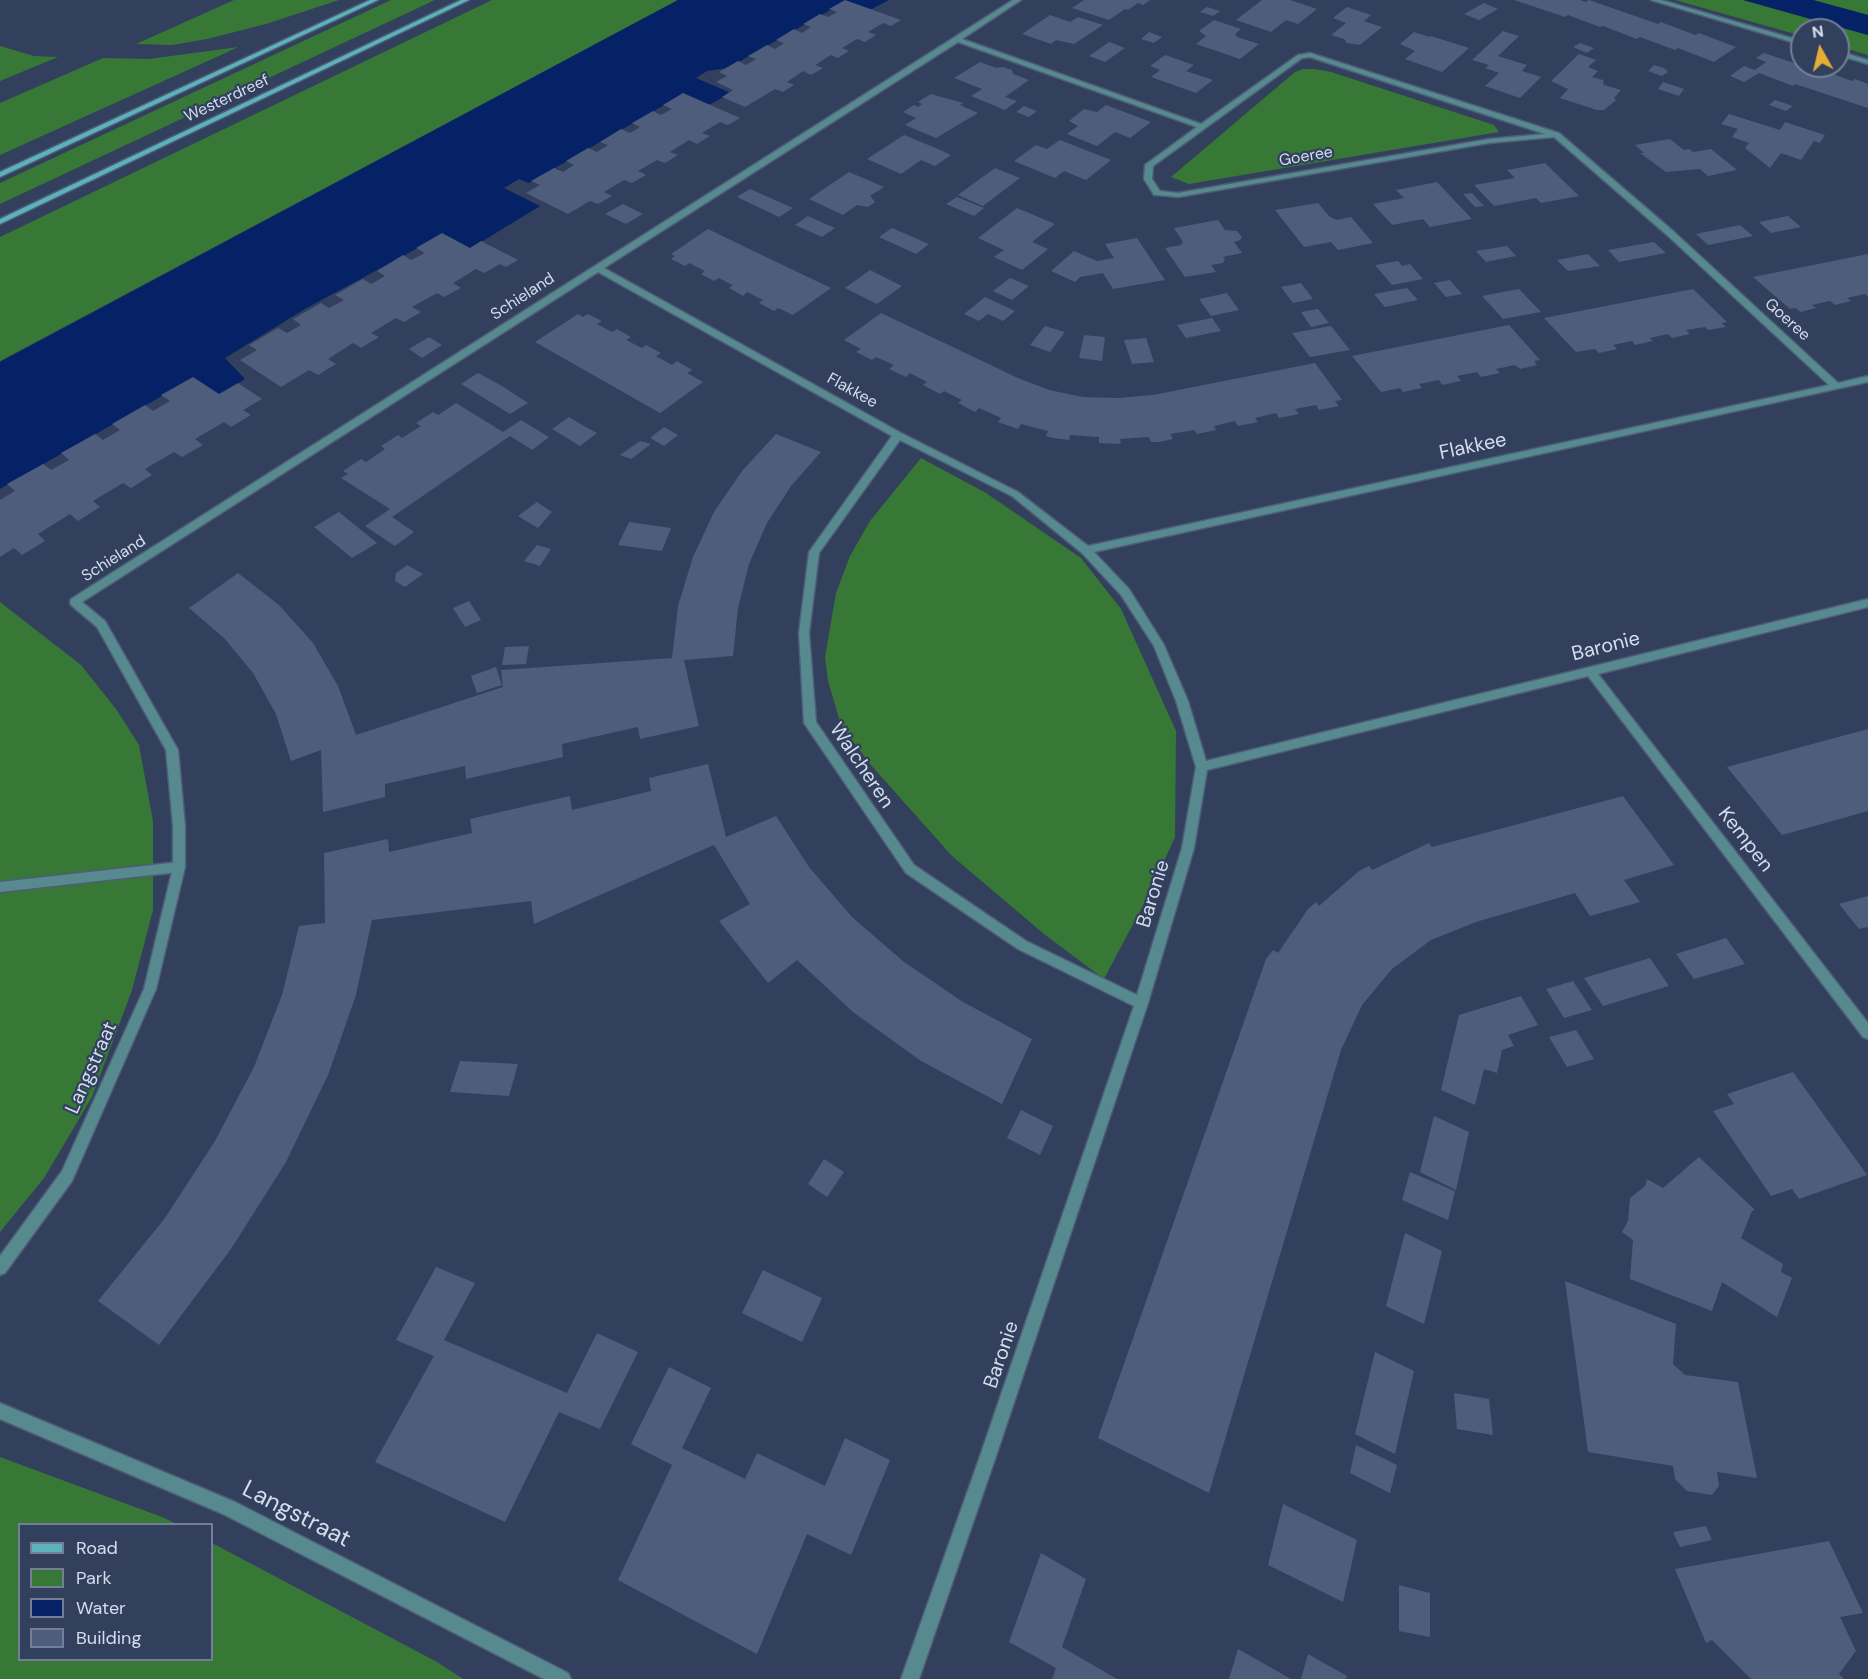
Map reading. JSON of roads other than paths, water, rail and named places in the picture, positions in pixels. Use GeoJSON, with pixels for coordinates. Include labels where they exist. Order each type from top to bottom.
{"type":"FeatureCollection","features":[{"type":"Feature","properties":{"kind":"main road","name":"Westerdreef"},"geometry":{"type":"LineString","coordinates":[[0,175],[375,0]]}},
{"type":"Feature","properties":{"kind":"main road","name":"Westerdreef"},"geometry":{"type":"LineString","coordinates":[[0,222],[466,0]]}},
{"type":"Feature","properties":{"kind":"street","name":"Schieland"},"geometry":{"type":"LineString","coordinates":[[101,624],[75,602],[1018,0]]}},
{"type":"Feature","properties":{"kind":"street"},"geometry":{"type":"LineString","coordinates":[[1654,0],[1790,40]]}},
{"type":"Feature","properties":{"kind":"street"},"geometry":{"type":"LineString","coordinates":[[957,39],[1201,126]]}},
{"type":"Feature","properties":{"kind":"street","name":"Goeree"},"geometry":{"type":"LineString","coordinates":[[1556,135],[1489,141],[1178,195],[1157,193],[1148,179],[1149,165],[1300,56],[1310,55],[1556,135],[1670,233],[1836,386]]}},
{"type":"Feature","properties":{"kind":"street"},"geometry":{"type":"LineString","coordinates":[[1850,57],[1868,62]]}},
{"type":"Feature","properties":{"kind":"street","name":"Flakkee"},"geometry":{"type":"LineString","coordinates":[[597,268],[898,435],[1015,494],[1086,550],[1125,592],[1158,645],[1182,701],[1202,767]]}},
{"type":"Feature","properties":{"kind":"street","name":"Flakkee"},"geometry":{"type":"LineString","coordinates":[[1086,550],[1868,379]]}},
{"type":"Feature","properties":{"kind":"street","name":"Walcheren"},"geometry":{"type":"LineString","coordinates":[[898,435],[814,552],[804,633],[810,723],[910,869],[1022,945],[1141,1003]]}},
{"type":"Feature","properties":{"kind":"street","name":"Baronie"},"geometry":{"type":"LineString","coordinates":[[910,1679],[1141,1003],[1188,848],[1202,767],[1868,603]]}},
{"type":"Feature","properties":{"kind":"street","name":"Langstraat"},"geometry":{"type":"LineString","coordinates":[[0,1268],[67,1176],[150,989],[179,867],[179,826],[172,750],[101,624]]}},
{"type":"Feature","properties":{"kind":"street","name":"Kempen"},"geometry":{"type":"LineString","coordinates":[[1590,671],[1868,1033]]}},
{"type":"Feature","properties":{"kind":"street"},"geometry":{"type":"LineString","coordinates":[[0,887],[179,867]]}},
{"type":"Feature","properties":{"kind":"street","name":"Langstraat"},"geometry":{"type":"LineString","coordinates":[[0,1412],[229,1508],[562,1679]]}},
{"type":"Feature","properties":{"kind":"water"},"geometry":{"type":"Polygon","coordinates":[[[678,0],[889,0],[870,10],[846,1],[728,68],[707,71],[696,78],[731,93],[707,106],[680,96],[529,183],[519,179],[504,188],[540,206],[468,250],[442,235],[305,309],[225,358],[245,379],[219,395],[188,381],[0,489],[0,362],[678,0]]]}},
{"type":"Feature","properties":{"kind":"water"},"geometry":{"type":"Polygon","coordinates":[[[1743,0],[1813,0],[1868,15],[1868,35],[1850,30],[1850,18],[1807,18],[1743,0]]]}}]}
